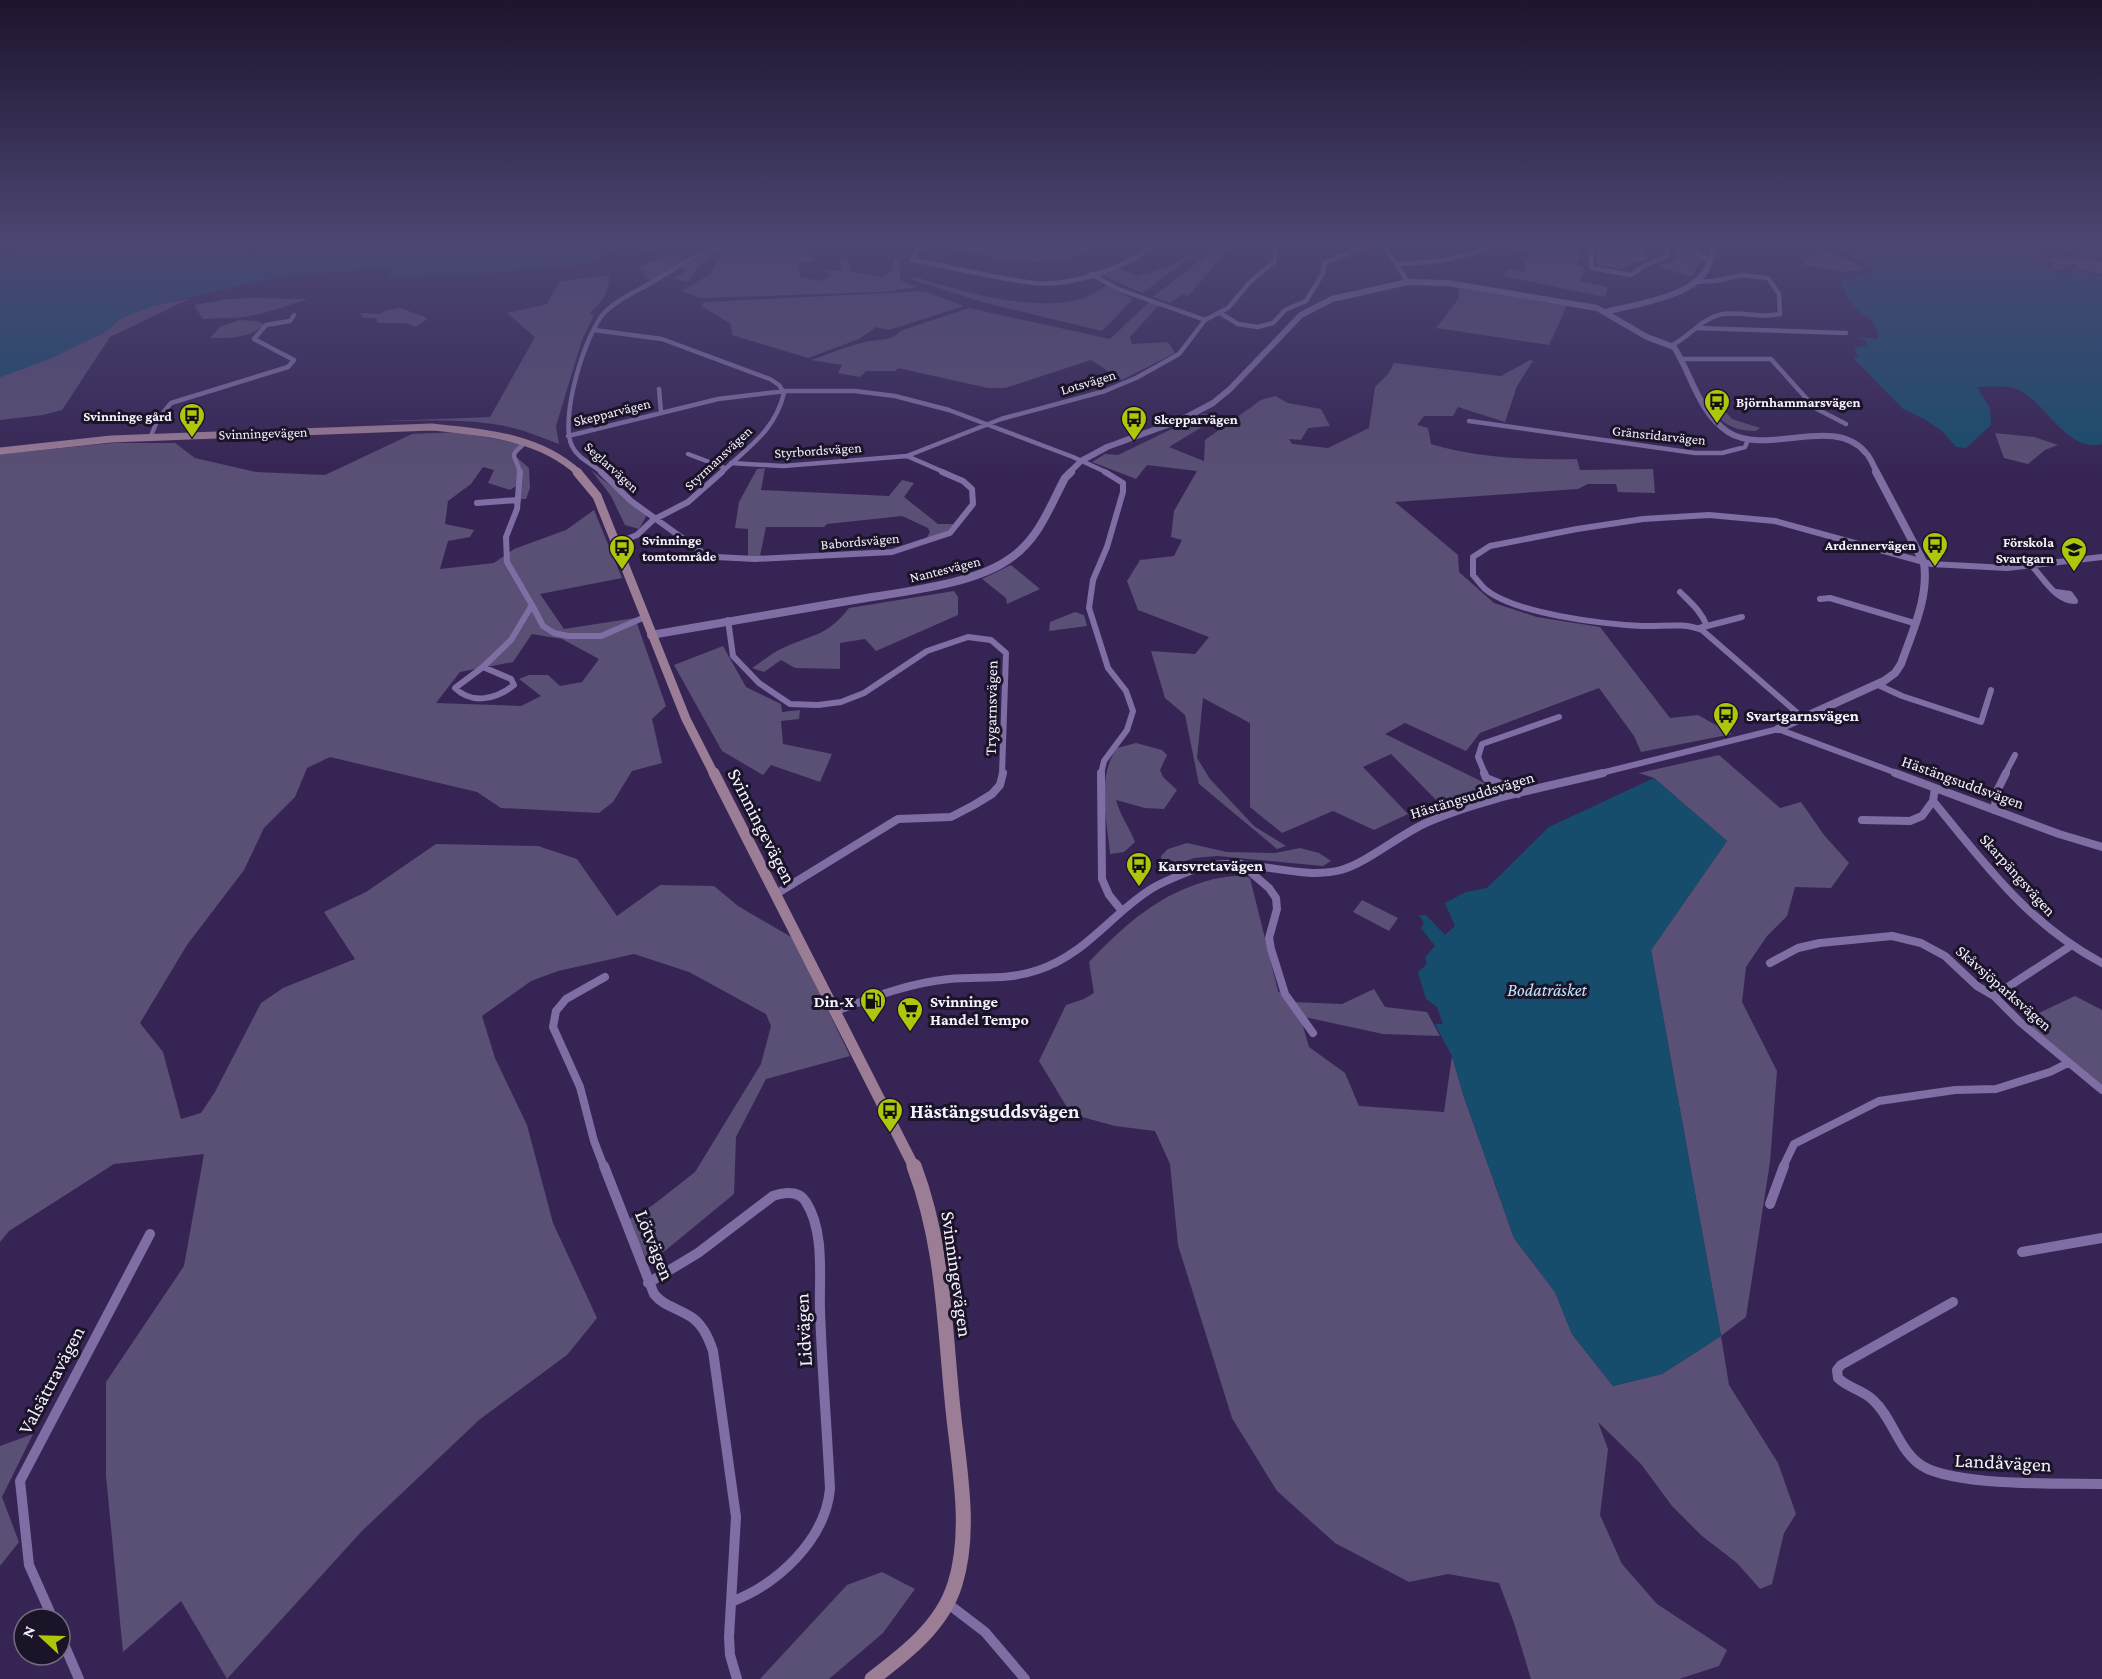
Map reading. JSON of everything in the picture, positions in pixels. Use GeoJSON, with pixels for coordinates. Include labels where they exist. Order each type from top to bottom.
{"type":"FeatureCollection","features":[{"type":"Feature","properties":{"kind":"main road","name":"Svinningevägen"},"geometry":{"type":"LineString","coordinates":[[0,452],[94,441],[432,427],[482,432],[526,442],[561,459],[586,480],[597,496],[617,543],[651,635],[686,719],[909,1154],[922,1185],[939,1255],[960,1479],[959,1568],[947,1603],[934,1623],[903,1656],[872,1679]]}},
{"type":"Feature","properties":{"kind":"street"},"geometry":{"type":"LineString","coordinates":[[150,438],[155,424],[171,403],[288,367],[294,360],[254,339],[266,325],[290,320]]}},
{"type":"Feature","properties":{"kind":"street","name":"Seglarvägen"},"geometry":{"type":"LineString","coordinates":[[600,320],[594,330],[572,391],[567,416],[568,436],[578,455],[598,469],[631,501],[657,518]]}},
{"type":"Feature","properties":{"kind":"street","name":"Lotsvägen"},"geometry":{"type":"LineString","coordinates":[[907,456],[987,424],[1105,391],[1136,378],[1179,354],[1205,320]]}},
{"type":"Feature","properties":{"kind":"street"},"geometry":{"type":"LineString","coordinates":[[1231,320],[1238,324],[1258,327],[1275,320]]}},
{"type":"Feature","properties":{"kind":"street","name":"Nantesvägen"},"geometry":{"type":"LineString","coordinates":[[651,635],[728,620],[917,590],[958,581],[998,566],[1029,542],[1065,478],[1081,461],[1107,447],[1181,420],[1213,403],[1230,389],[1296,320]]}},
{"type":"Feature","properties":{"kind":"street"},"geometry":{"type":"LineString","coordinates":[[1619,320],[1647,337],[1672,345],[1696,392],[1724,427],[1732,434],[1748,440]]}},
{"type":"Feature","properties":{"kind":"street"},"geometry":{"type":"LineString","coordinates":[[1672,345],[1706,320]]}},
{"type":"Feature","properties":{"kind":"street"},"geometry":{"type":"LineString","coordinates":[[1696,328],[1846,333]]}},
{"type":"Feature","properties":{"kind":"street"},"geometry":{"type":"LineString","coordinates":[[594,330],[662,339],[766,377],[780,385],[783,391]]}},
{"type":"Feature","properties":{"kind":"street"},"geometry":{"type":"LineString","coordinates":[[1680,359],[1771,359],[1815,408],[1846,424]]}},
{"type":"Feature","properties":{"kind":"street","name":"Skepparvägen"},"geometry":{"type":"LineString","coordinates":[[659,389],[661,412]]}},
{"type":"Feature","properties":{"kind":"street","name":"Skepparvägen"},"geometry":{"type":"LineString","coordinates":[[568,436],[727,398],[783,391],[878,393],[987,424],[1081,461]]}},
{"type":"Feature","properties":{"kind":"street","name":"Styrmansvägen"},"geometry":{"type":"LineString","coordinates":[[617,543],[637,536],[657,518],[688,502],[731,463],[774,421],[780,410],[783,391]]}},
{"type":"Feature","properties":{"kind":"street","name":"Gränsridarvägen"},"geometry":{"type":"LineString","coordinates":[[1470,421],[1578,439],[1690,452],[1736,451],[1745,447],[1748,440],[1821,435],[1842,438],[1858,445],[1868,454],[1924,563]]}},
{"type":"Feature","properties":{"kind":"street"},"geometry":{"type":"LineString","coordinates":[[526,442],[513,453],[520,470],[518,500],[506,537],[507,562],[532,605],[537,619],[552,634],[563,637],[600,636],[645,617]]}},
{"type":"Feature","properties":{"kind":"street"},"geometry":{"type":"LineString","coordinates":[[688,454],[725,468]]}},
{"type":"Feature","properties":{"kind":"street","name":"Styrbordsvägen"},"geometry":{"type":"LineString","coordinates":[[731,463],[783,466],[907,456]]}},
{"type":"Feature","properties":{"kind":"street","name":"Babordsvägen"},"geometry":{"type":"LineString","coordinates":[[657,518],[698,551],[716,557],[813,557],[884,552],[912,547],[952,531],[970,508],[974,498],[972,489],[965,483],[907,456]]}},
{"type":"Feature","properties":{"kind":"street"},"geometry":{"type":"LineString","coordinates":[[1081,461],[1123,483],[1123,492],[1107,547],[1093,580],[1089,608],[1108,668],[1132,704],[1127,730],[1104,761],[1101,771],[1102,879],[1109,895],[1122,911]]}},
{"type":"Feature","properties":{"kind":"street"},"geometry":{"type":"LineString","coordinates":[[477,503],[518,500]]}},
{"type":"Feature","properties":{"kind":"street"},"geometry":{"type":"LineString","coordinates":[[1742,617],[1703,627],[1628,625],[1536,610],[1506,600],[1483,588],[1473,575],[1472,561],[1476,554],[1484,549],[1504,542],[1676,515],[1775,521],[1924,563],[2007,567],[2102,557]]}},
{"type":"Feature","properties":{"kind":"street"},"geometry":{"type":"LineString","coordinates":[[1778,729],[1876,684],[1898,670],[1926,585],[1924,563]]}},
{"type":"Feature","properties":{"kind":"street"},"geometry":{"type":"LineString","coordinates":[[2032,566],[2056,592]]}},
{"type":"Feature","properties":{"kind":"street"},"geometry":{"type":"LineString","coordinates":[[1680,592],[1698,606],[1703,627],[1802,717]]}},
{"type":"Feature","properties":{"kind":"street"},"geometry":{"type":"LineString","coordinates":[[1820,598],[1830,598],[1914,623]]}},
{"type":"Feature","properties":{"kind":"street"},"geometry":{"type":"LineString","coordinates":[[483,667],[511,679],[514,685],[500,693],[486,697],[465,698],[458,693],[455,688],[458,684],[483,667],[515,637],[532,605]]}},
{"type":"Feature","properties":{"kind":"street","name":"Trygarnsvägen"},"geometry":{"type":"LineString","coordinates":[[728,620],[733,656],[759,683],[790,704],[818,705],[841,702],[864,693],[927,651],[968,637],[991,640],[1006,652],[1003,772],[1000,785],[992,794],[951,817],[898,819],[776,894]]}},
{"type":"Feature","properties":{"kind":"street"},"geometry":{"type":"LineString","coordinates":[[1876,684],[1902,696],[1981,722],[1991,690]]}},
{"type":"Feature","properties":{"kind":"street"},"geometry":{"type":"LineString","coordinates":[[1518,794],[1511,788],[1490,782],[1486,778],[1478,757],[1482,744],[1559,717]]}},
{"type":"Feature","properties":{"kind":"street","name":"Hästängsuddsvägen"},"geometry":{"type":"LineString","coordinates":[[836,1011],[891,990],[916,984],[950,979],[999,979],[1040,970],[1081,948],[1149,890],[1183,873],[1216,865],[1241,864],[1317,872],[1341,870],[1418,826],[1518,794],[1778,729],[2059,834],[2102,847]]}},
{"type":"Feature","properties":{"kind":"street"},"geometry":{"type":"LineString","coordinates":[[1994,810],[1998,789],[2015,755]]}},
{"type":"Feature","properties":{"kind":"street"},"geometry":{"type":"LineString","coordinates":[[1862,820],[1910,821],[1922,816],[1933,801],[1935,788]]}},
{"type":"Feature","properties":{"kind":"street","name":"Skarpängsvägen"},"geometry":{"type":"LineString","coordinates":[[1933,801],[2024,909],[2069,947],[2102,963]]}},
{"type":"Feature","properties":{"kind":"street"},"geometry":{"type":"LineString","coordinates":[[1241,864],[1272,891],[1276,898],[1277,909],[1269,944],[1285,994],[1313,1033]]}},
{"type":"Feature","properties":{"kind":"street","name":"Skåvsjöparksvägen"},"geometry":{"type":"LineString","coordinates":[[1770,963],[1798,948],[1820,943],[1898,936],[1937,950],[1977,986],[1994,996],[2020,1022],[2102,1090]]}},
{"type":"Feature","properties":{"kind":"street"},"geometry":{"type":"LineString","coordinates":[[1994,996],[2069,947]]}},
{"type":"Feature","properties":{"kind":"street","name":"Lötvägen"},"geometry":{"type":"LineString","coordinates":[[605,977],[566,999],[555,1015],[553,1027],[580,1087],[594,1141],[648,1283],[654,1295],[663,1304],[686,1314],[701,1326],[713,1351],[736,1517],[729,1638],[730,1655],[737,1679]]}},
{"type":"Feature","properties":{"kind":"street"},"geometry":{"type":"LineString","coordinates":[[1770,1204],[1774,1188],[1794,1144],[1879,1101],[1955,1090],[1996,1089],[2050,1072],[2068,1063]]}},
{"type":"Feature","properties":{"kind":"street","name":"Lidvägen"},"geometry":{"type":"LineString","coordinates":[[648,1283],[698,1253],[773,1196],[793,1193],[802,1198],[808,1207],[817,1253],[829,1505],[819,1527],[783,1569],[755,1591],[731,1602]]}},
{"type":"Feature","properties":{"kind":"street","name":"Valsättravägen"},"geometry":{"type":"LineString","coordinates":[[48,1607],[29,1565],[20,1481],[150,1233]]}},
{"type":"Feature","properties":{"kind":"street"},"geometry":{"type":"LineString","coordinates":[[2022,1252],[2102,1238]]}},
{"type":"Feature","properties":{"kind":"street","name":"Landåvägen"},"geometry":{"type":"LineString","coordinates":[[1953,1302],[1841,1365],[1837,1370],[1838,1378],[1851,1389],[1874,1401],[1909,1457],[1930,1473],[1961,1479],[2102,1484]]}},
{"type":"Feature","properties":{"kind":"street"},"geometry":{"type":"LineString","coordinates":[[947,1603],[985,1632],[1025,1679]]}},
{"type":"Feature","properties":{"kind":"street"},"geometry":{"type":"LineString","coordinates":[[72,1661],[80,1679]]}},
{"type":"Feature","properties":{"kind":"shaded area"},"geometry":{"type":"Polygon","coordinates":[[[119,320],[145,320],[110,337],[62,410],[43,415],[0,420],[0,377],[105,331],[119,320]]]}},
{"type":"Feature","properties":{"kind":"shaded area"},"geometry":{"type":"Polygon","coordinates":[[[239,320],[257,321],[264,324],[246,335],[210,338],[220,327],[239,320]]]}},
{"type":"Feature","properties":{"kind":"shaded area"},"geometry":{"type":"Polygon","coordinates":[[[377,320],[425,320],[416,327],[405,323],[378,323],[377,320]]]}},
{"type":"Feature","properties":{"kind":"shaded area"},"geometry":{"type":"Polygon","coordinates":[[[516,320],[591,320],[582,340],[556,426],[559,444],[524,431],[490,424],[455,421],[384,421],[490,417],[535,337],[516,320]]]}},
{"type":"Feature","properties":{"kind":"shaded area"},"geometry":{"type":"Polygon","coordinates":[[[725,320],[919,320],[889,330],[876,327],[859,339],[808,358],[732,335],[731,324],[725,320]]]}},
{"type":"Feature","properties":{"kind":"shaded area"},"geometry":{"type":"Polygon","coordinates":[[[932,320],[1025,320],[1110,339],[1130,320],[1145,320],[1130,337],[1132,344],[1168,342],[1175,353],[1122,380],[1091,360],[1005,388],[988,388],[898,368],[895,371],[866,371],[860,377],[838,373],[842,365],[811,360],[858,344],[889,339],[900,331],[932,320]]]}},
{"type":"Feature","properties":{"kind":"shaded area"},"geometry":{"type":"Polygon","coordinates":[[[1058,320],[1112,320],[1102,331],[1058,320]]]}},
{"type":"Feature","properties":{"kind":"shaded area"},"geometry":{"type":"Polygon","coordinates":[[[1442,320],[1560,320],[1549,345],[1436,328],[1442,320]]]}},
{"type":"Feature","properties":{"kind":"shaded area"},"geometry":{"type":"Polygon","coordinates":[[[1530,360],[1533,361],[1517,386],[1505,422],[1458,407],[1453,416],[1424,416],[1417,425],[1428,428],[1431,444],[1449,449],[1522,458],[1577,459],[1580,470],[1653,469],[1655,493],[1618,492],[1616,484],[1588,484],[1578,489],[1395,502],[1458,555],[1459,572],[1494,603],[1537,617],[1600,627],[1670,718],[1698,715],[1732,734],[1641,752],[1634,736],[1599,688],[1480,733],[1466,751],[1405,723],[1385,734],[1499,790],[1440,804],[1391,754],[1363,767],[1408,814],[1374,830],[1333,811],[1282,833],[1250,807],[1250,723],[1203,698],[1197,758],[1210,779],[1254,826],[1286,846],[1277,849],[1199,784],[1185,715],[1165,698],[1151,651],[1195,654],[1209,637],[1138,610],[1127,581],[1140,560],[1174,556],[1182,540],[1171,537],[1174,511],[1197,471],[1147,465],[1136,479],[1092,462],[1105,454],[1118,455],[1203,414],[1220,416],[1169,447],[1204,461],[1205,440],[1261,400],[1275,396],[1288,403],[1321,409],[1330,426],[1308,428],[1301,440],[1289,439],[1292,444],[1328,448],[1369,428],[1375,387],[1388,374],[1394,363],[1501,376],[1530,360]]]}},
{"type":"Feature","properties":{"kind":"shaded area"},"geometry":{"type":"Polygon","coordinates":[[[1711,410],[1724,410],[1732,419],[1760,428],[1756,431],[1736,428],[1721,420],[1711,410]]]}},
{"type":"Feature","properties":{"kind":"shaded area"},"geometry":{"type":"Polygon","coordinates":[[[459,432],[522,444],[514,455],[529,468],[530,488],[526,499],[520,499],[521,483],[510,490],[488,483],[494,470],[483,467],[471,484],[448,501],[445,524],[474,530],[470,537],[448,541],[440,569],[494,563],[514,549],[566,530],[594,510],[622,578],[540,594],[564,629],[635,618],[666,706],[652,719],[662,763],[632,771],[613,802],[599,813],[501,808],[477,792],[330,757],[307,768],[295,797],[264,828],[244,870],[187,945],[140,1023],[163,1052],[181,1119],[201,1113],[215,1092],[261,1003],[283,988],[355,959],[324,912],[366,892],[436,844],[538,846],[577,859],[617,916],[660,885],[714,886],[738,906],[793,938],[850,1056],[766,1079],[736,1137],[734,1194],[649,1264],[628,1220],[653,1205],[695,1172],[761,1064],[771,1026],[766,1014],[689,972],[634,954],[558,971],[531,981],[482,1016],[495,1058],[527,1125],[553,1223],[597,1318],[567,1355],[479,1420],[362,1531],[227,1679],[181,1601],[123,1652],[106,1476],[106,1382],[184,1266],[204,1154],[114,1164],[9,1231],[0,1242],[0,454],[113,443],[175,443],[195,458],[256,472],[325,475],[412,434],[459,432]],[[532,634],[513,662],[460,672],[436,703],[521,706],[541,696],[519,679],[529,675],[548,675],[560,686],[582,682],[599,659],[562,639],[532,634]]]}},
{"type":"Feature","properties":{"kind":"shaded area"},"geometry":{"type":"Polygon","coordinates":[[[1995,433],[2034,437],[2058,445],[2045,450],[2028,464],[2004,458],[1995,433]]]}},
{"type":"Feature","properties":{"kind":"shaded area"},"geometry":{"type":"Polygon","coordinates":[[[765,468],[761,490],[889,496],[902,480],[914,483],[904,497],[938,524],[954,524],[948,531],[926,539],[930,532],[928,528],[902,516],[827,524],[824,527],[766,527],[760,556],[748,557],[748,529],[735,528],[739,502],[757,469],[765,468]]]}},
{"type":"Feature","properties":{"kind":"shaded area"},"geometry":{"type":"Polygon","coordinates":[[[591,470],[647,515],[639,529],[625,525],[611,496],[591,470]]]}},
{"type":"Feature","properties":{"kind":"shaded area"},"geometry":{"type":"Polygon","coordinates":[[[1011,565],[1040,589],[1007,604],[1006,598],[982,579],[1011,565]]]}},
{"type":"Feature","properties":{"kind":"shaded area"},"geometry":{"type":"Polygon","coordinates":[[[954,591],[958,597],[958,615],[876,651],[865,639],[840,643],[840,669],[795,668],[781,660],[764,672],[752,668],[781,649],[827,629],[849,608],[954,591]]]}},
{"type":"Feature","properties":{"kind":"shaded area"},"geometry":{"type":"Polygon","coordinates":[[[1075,612],[1084,615],[1087,626],[1049,631],[1050,622],[1075,612]]]}},
{"type":"Feature","properties":{"kind":"shaded area"},"geometry":{"type":"Polygon","coordinates":[[[723,646],[746,687],[781,704],[782,712],[800,710],[799,719],[781,721],[783,744],[832,754],[820,782],[771,765],[763,775],[722,751],[674,665],[723,646]]]}},
{"type":"Feature","properties":{"kind":"shaded area"},"geometry":{"type":"Polygon","coordinates":[[[1136,743],[1162,750],[1167,755],[1160,770],[1163,777],[1177,790],[1164,809],[1145,808],[1116,800],[1135,842],[1124,852],[1110,854],[1104,799],[1107,772],[1117,748],[1136,743]]]}},
{"type":"Feature","properties":{"kind":"shaded area"},"geometry":{"type":"Polygon","coordinates":[[[1719,755],[1780,808],[1801,802],[1824,835],[1849,863],[1831,888],[1795,887],[1787,916],[1767,936],[1746,967],[1742,1002],[1777,1071],[1770,1162],[1746,1317],[1721,1336],[1651,950],[1727,841],[1654,778],[1639,773],[1719,755]]]}},
{"type":"Feature","properties":{"kind":"shaded area"},"geometry":{"type":"Polygon","coordinates":[[[1187,843],[1227,852],[1275,853],[1300,848],[1319,853],[1331,861],[1323,866],[1218,856],[1194,858],[1162,869],[1161,856],[1168,849],[1187,843]]]}},
{"type":"Feature","properties":{"kind":"shaded area"},"geometry":{"type":"Polygon","coordinates":[[[1228,877],[1250,878],[1278,991],[1292,1002],[1342,1004],[1374,989],[1385,1007],[1427,1012],[1440,1036],[1383,1034],[1300,1016],[1309,1047],[1345,1073],[1359,1106],[1444,1112],[1452,1056],[1464,1097],[1514,1238],[1555,1292],[1572,1334],[1613,1386],[1662,1374],[1721,1336],[1729,1385],[1778,1463],[1796,1514],[1784,1533],[1772,1584],[1760,1589],[1737,1563],[1702,1536],[1672,1506],[1641,1464],[1598,1422],[1608,1449],[1600,1515],[1622,1564],[1657,1604],[1727,1650],[1719,1666],[1679,1679],[1531,1679],[1499,1583],[1448,1574],[1409,1582],[1335,1543],[1277,1491],[1232,1418],[1178,1245],[1170,1164],[1155,1131],[1115,1126],[1071,1114],[1039,1061],[1066,1005],[1094,993],[1089,962],[1131,922],[1160,901],[1194,885],[1228,877]]]}},
{"type":"Feature","properties":{"kind":"shaded area"},"geometry":{"type":"Polygon","coordinates":[[[1362,900],[1398,918],[1389,931],[1353,912],[1362,900]]]}},
{"type":"Feature","properties":{"kind":"shaded area"},"geometry":{"type":"Polygon","coordinates":[[[2075,996],[2102,1010],[2102,1088],[2024,1020],[2075,996]]]}},
{"type":"Feature","properties":{"kind":"shaded area"},"geometry":{"type":"Polygon","coordinates":[[[33,1434],[2,1497],[19,1542],[0,1566],[0,1446],[33,1434]]]}},
{"type":"Feature","properties":{"kind":"shaded area"},"geometry":{"type":"Polygon","coordinates":[[[882,1572],[915,1589],[883,1633],[829,1679],[760,1679],[847,1585],[882,1572]]]}},
{"type":"Feature","properties":{"kind":"water"},"geometry":{"type":"Polygon","coordinates":[[[0,320],[118,320],[101,334],[50,359],[0,377],[0,320]]]}},
{"type":"Feature","properties":{"kind":"water"},"geometry":{"type":"Polygon","coordinates":[[[1871,320],[2102,320],[2102,444],[2089,445],[2067,434],[2029,396],[2019,390],[2009,387],[1977,387],[1990,408],[1991,425],[1966,448],[1956,447],[1942,431],[1903,409],[1854,359],[1858,356],[1854,348],[1867,345],[1866,341],[1857,337],[1878,339],[1871,320]]]}},
{"type":"Feature","properties":{"kind":"water","name":"Bodaträsket"},"geometry":{"type":"Polygon","coordinates":[[[1654,778],[1727,841],[1651,950],[1721,1336],[1662,1374],[1613,1386],[1572,1334],[1555,1292],[1514,1238],[1464,1097],[1452,1056],[1435,1024],[1443,1024],[1437,1007],[1426,999],[1418,972],[1427,964],[1425,957],[1435,946],[1421,928],[1424,923],[1419,915],[1426,915],[1445,935],[1455,926],[1445,903],[1466,892],[1487,888],[1549,827],[1654,778]]]}},
{"type":"Feature","properties":{"kind":"place","name":"Björnhammarsvägen"},"geometry":{"type":"Point","coordinates":[1717,425]}},
{"type":"Feature","properties":{"kind":"place","name":"Svinninge gård"},"geometry":{"type":"Point","coordinates":[192,439]}},
{"type":"Feature","properties":{"kind":"place","name":"Skepparvägen"},"geometry":{"type":"Point","coordinates":[1134,442]}},
{"type":"Feature","properties":{"kind":"place","name":"Ardennervägen"},"geometry":{"type":"Point","coordinates":[1935,568]}},
{"type":"Feature","properties":{"kind":"place","name":"Svinninge tomtområde"},"geometry":{"type":"Point","coordinates":[622,571]}},
{"type":"Feature","properties":{"kind":"place","name":"Förskola Svartgarn"},"geometry":{"type":"Point","coordinates":[2074,573]}},
{"type":"Feature","properties":{"kind":"place","name":"Svartgarnsvägen"},"geometry":{"type":"Point","coordinates":[1726,738]}},
{"type":"Feature","properties":{"kind":"place","name":"Karsvretavägen"},"geometry":{"type":"Point","coordinates":[1139,888]}},
{"type":"Feature","properties":{"kind":"place","name":"Din-X"},"geometry":{"type":"Point","coordinates":[873,1024]}},
{"type":"Feature","properties":{"kind":"place","name":"Svinninge Handel Tempo"},"geometry":{"type":"Point","coordinates":[910,1033]}},
{"type":"Feature","properties":{"kind":"place","name":"Hästängsuddsvägen"},"geometry":{"type":"Point","coordinates":[890,1134]}}]}
